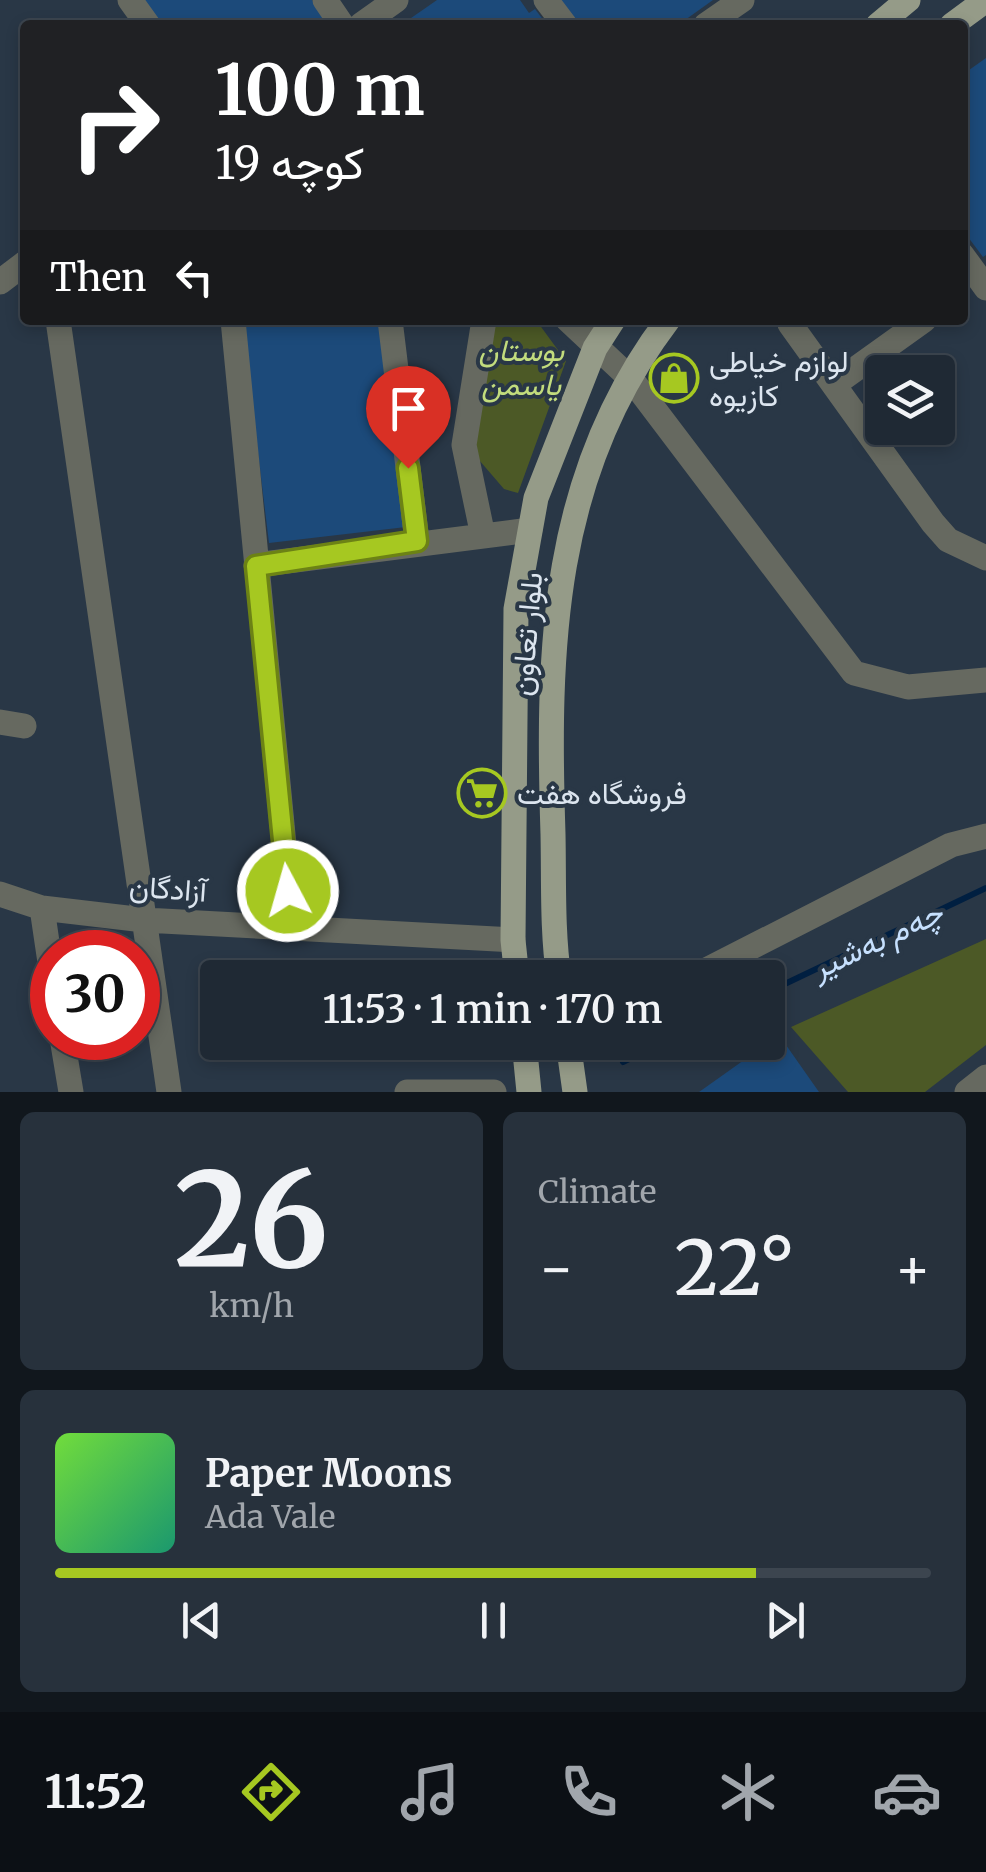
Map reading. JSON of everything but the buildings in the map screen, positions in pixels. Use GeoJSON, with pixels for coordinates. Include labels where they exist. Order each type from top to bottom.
{"type":"FeatureCollection","features":[{"type":"Feature","properties":{"kind":"main road"},"geometry":{"type":"LineString","coordinates":[[884,20],[908,0]]}},
{"type":"Feature","properties":{"kind":"main road"},"geometry":{"type":"LineString","coordinates":[[959,20],[986,0]]}},
{"type":"Feature","properties":{"kind":"main road","name":"بلوار تعاون"},"geometry":{"type":"LineString","coordinates":[[515,960],[516,609],[536,498],[595,348],[610,325]]}},
{"type":"Feature","properties":{"kind":"main road","name":"بلوار تعاون"},"geometry":{"type":"LineString","coordinates":[[559,960],[551,649],[571,523],[608,420],[665,325]]}},
{"type":"Feature","properties":{"kind":"main road"},"geometry":{"type":"LineString","coordinates":[[526,1060],[529,1092]]}},
{"type":"Feature","properties":{"kind":"main road"},"geometry":{"type":"LineString","coordinates":[[571,1060],[576,1092]]}},
{"type":"Feature","properties":{"kind":"street"},"geometry":{"type":"LineString","coordinates":[[368,20],[396,0]]}},
{"type":"Feature","properties":{"kind":"street"},"geometry":{"type":"LineString","coordinates":[[546,0],[561,20]]}},
{"type":"Feature","properties":{"kind":"street"},"geometry":{"type":"LineString","coordinates":[[713,20],[741,0]]}},
{"type":"Feature","properties":{"kind":"street"},"geometry":{"type":"LineString","coordinates":[[59,325],[169,1092]]}},
{"type":"Feature","properties":{"kind":"street"},"geometry":{"type":"LineString","coordinates":[[232,325],[292,927]]}},
{"type":"Feature","properties":{"kind":"street"},"geometry":{"type":"LineString","coordinates":[[391,325],[417,541]]}},
{"type":"Feature","properties":{"kind":"street"},"geometry":{"type":"LineString","coordinates":[[483,325],[464,446],[483,536]]}},
{"type":"Feature","properties":{"kind":"street"},"geometry":{"type":"LineString","coordinates":[[573,325],[632,380],[854,673],[908,687],[986,680]]}},
{"type":"Feature","properties":{"kind":"street"},"geometry":{"type":"LineString","coordinates":[[791,325],[932,524],[948,540],[986,558]]}},
{"type":"Feature","properties":{"kind":"street"},"geometry":{"type":"LineString","coordinates":[[836,384],[917,325]]}},
{"type":"Feature","properties":{"kind":"street"},"geometry":{"type":"LineString","coordinates":[[256,566],[417,541],[530,530]]}},
{"type":"Feature","properties":{"kind":"street"},"geometry":{"type":"LineString","coordinates":[[726,960],[951,845],[986,836]]}},
{"type":"Feature","properties":{"kind":"street","name":"آزادگان"},"geometry":{"type":"LineString","coordinates":[[0,894],[42,908],[144,920],[513,940]]}},
{"type":"Feature","properties":{"kind":"street"},"geometry":{"type":"LineString","coordinates":[[42,908],[45,930]]}},
{"type":"Feature","properties":{"kind":"street"},"geometry":{"type":"LineString","coordinates":[[66,1060],[71,1092]]}},
{"type":"Feature","properties":{"kind":"street"},"geometry":{"type":"LineString","coordinates":[[966,1092],[986,1077]]}},
{"type":"Feature","properties":{"kind":"street"},"geometry":{"type":"LineString","coordinates":[[407,1092],[494,1092]]}},
{"type":"Feature","properties":{"kind":"green space","name":"بوستان یاسمن"},"geometry":{"type":"Polygon","coordinates":[[[487,325],[540,325],[566,361],[518,493],[504,489],[467,446],[487,325]]]}},
{"type":"Feature","properties":{"kind":"green space"},"geometry":{"type":"Polygon","coordinates":[[[986,939],[986,1045],[925,1092],[848,1092],[791,1027],[986,939]]]}},
{"type":"Feature","properties":{"kind":"waterway","name":"چەم بەشیر"},"geometry":{"type":"LineString","coordinates":[[785,984],[986,888]]}},
{"type":"Feature","properties":{"kind":"waterway","name":"چەم بەشیر"},"geometry":{"type":"LineString","coordinates":[[623,1062],[627,1060]]}},
{"type":"Feature","properties":{"kind":"place","name":"لوازم خیاطی کازیوه"},"geometry":{"type":"Point","coordinates":[674,378]}},
{"type":"Feature","properties":{"kind":"place","name":"فروشگاه هفت"},"geometry":{"type":"Point","coordinates":[482,793]}},
{"type":"Feature","properties":{"kind":"route"},"geometry":{"type":"LineString","coordinates":[[288,891],[256,566],[417,541],[408,468]]}}]}
